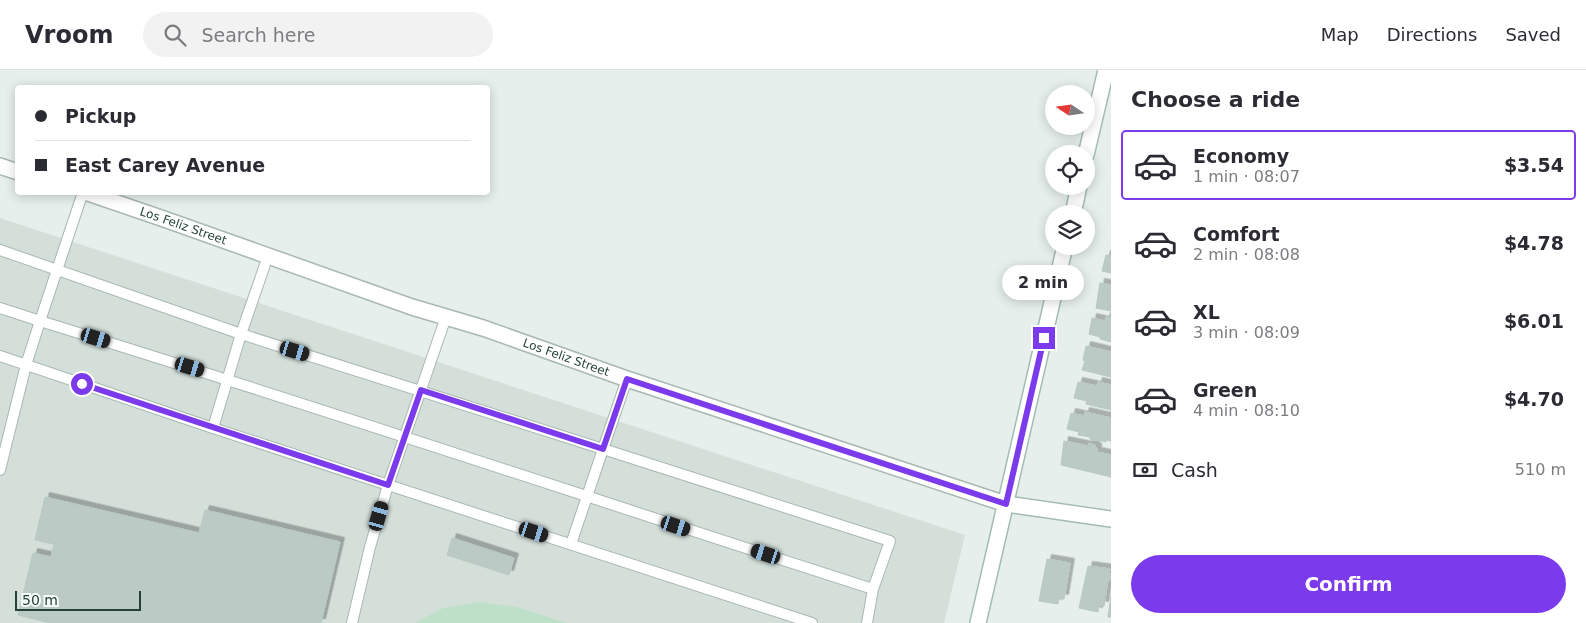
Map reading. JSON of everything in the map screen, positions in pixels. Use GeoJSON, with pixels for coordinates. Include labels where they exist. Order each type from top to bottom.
{"type":"FeatureCollection","features":[{"type":"Feature","properties":{"kind":"street"},"geometry":{"type":"LineString","coordinates":[[1088,145],[1106,70]]}},
{"type":"Feature","properties":{"kind":"street"},"geometry":{"type":"LineString","coordinates":[[0,166],[15,171]]}},
{"type":"Feature","properties":{"kind":"street","name":"Los Feliz Street"},"geometry":{"type":"LineString","coordinates":[[93,195],[412,307],[483,328],[627,379],[1006,504],[1111,520]]}},
{"type":"Feature","properties":{"kind":"street"},"geometry":{"type":"LineString","coordinates":[[978,623],[1063,255]]}},
{"type":"Feature","properties":{"kind":"lane"},"geometry":{"type":"LineString","coordinates":[[0,470],[26,365],[56,270],[83,195]]}},
{"type":"Feature","properties":{"kind":"lane"},"geometry":{"type":"LineString","coordinates":[[0,250],[241,334],[890,541],[873,589],[867,623]]}},
{"type":"Feature","properties":{"kind":"lane"},"geometry":{"type":"LineString","coordinates":[[212,428],[241,334],[268,256]]}},
{"type":"Feature","properties":{"kind":"lane"},"geometry":{"type":"LineString","coordinates":[[0,308],[227,379],[873,589]]}},
{"type":"Feature","properties":{"kind":"lane"},"geometry":{"type":"LineString","coordinates":[[352,623],[370,547],[388,485],[446,317]]}},
{"type":"Feature","properties":{"kind":"lane"},"geometry":{"type":"LineString","coordinates":[[0,356],[212,428],[812,623]]}},
{"type":"Feature","properties":{"kind":"lane"},"geometry":{"type":"LineString","coordinates":[[571,544],[627,379]]}},
{"type":"Feature","properties":{"kind":"shaded area"},"geometry":{"type":"Polygon","coordinates":[[[0,218],[965,535],[944,623],[0,623],[0,218]]]}},
{"type":"Feature","properties":{"kind":"green space"},"geometry":{"type":"Polygon","coordinates":[[[480,602],[517,607],[567,623],[415,623],[443,608],[480,602]]]}},
{"type":"Feature","properties":{"kind":"building"},"geometry":{"type":"Polygon","coordinates":[[[1106,255],[1111,256],[1111,273],[1102,271],[1106,255]]]}},
{"type":"Feature","properties":{"kind":"building"},"geometry":{"type":"Polygon","coordinates":[[[1100,283],[1111,285],[1111,311],[1096,308],[1100,283]]]}},
{"type":"Feature","properties":{"kind":"building"},"geometry":{"type":"Polygon","coordinates":[[[1106,317],[1111,318],[1111,342],[1089,334],[1092,318],[1105,321],[1106,317]]]}},
{"type":"Feature","properties":{"kind":"building"},"geometry":{"type":"Polygon","coordinates":[[[1086,346],[1111,352],[1111,377],[1082,370],[1086,346]]]}},
{"type":"Feature","properties":{"kind":"building"},"geometry":{"type":"Polygon","coordinates":[[[1078,382],[1097,386],[1098,382],[1111,385],[1111,410],[1086,404],[1087,401],[1074,398],[1078,382]]]}},
{"type":"Feature","properties":{"kind":"building"},"geometry":{"type":"Polygon","coordinates":[[[1085,412],[1111,418],[1111,441],[1090,439],[1090,437],[1078,435],[1079,432],[1067,429],[1071,413],[1084,416],[1085,412]]]}},
{"type":"Feature","properties":{"kind":"building"},"geometry":{"type":"Polygon","coordinates":[[[1064,441],[1088,446],[1089,443],[1095,445],[1097,452],[1111,455],[1111,477],[1061,465],[1064,441]]]}},
{"type":"Feature","properties":{"kind":"building"},"geometry":{"type":"Polygon","coordinates":[[[45,497],[199,533],[205,510],[340,542],[321,623],[50,623],[18,615],[33,553],[51,557],[54,544],[35,540],[45,497]]]}},
{"type":"Feature","properties":{"kind":"building"},"geometry":{"type":"Polygon","coordinates":[[[452,538],[514,558],[509,575],[447,555],[452,538]]]}},
{"type":"Feature","properties":{"kind":"building"},"geometry":{"type":"Polygon","coordinates":[[[1047,559],[1070,563],[1064,599],[1059,598],[1058,604],[1039,601],[1047,559]]]}},
{"type":"Feature","properties":{"kind":"building"},"geometry":{"type":"Polygon","coordinates":[[[1088,566],[1110,569],[1109,574],[1111,574],[1110,580],[1108,580],[1104,606],[1099,605],[1098,612],[1079,608],[1088,566]]]}},
{"type":"Feature","properties":{"kind":"building"},"geometry":{"type":"Polygon","coordinates":[[[1111,596],[1111,617],[1108,617],[1111,596]]]}},
{"type":"Feature","properties":{"kind":"route"},"geometry":{"type":"LineString","coordinates":[[82,384],[388,485],[421,390],[603,449],[627,379],[1006,504],[1044,338]]}}]}
